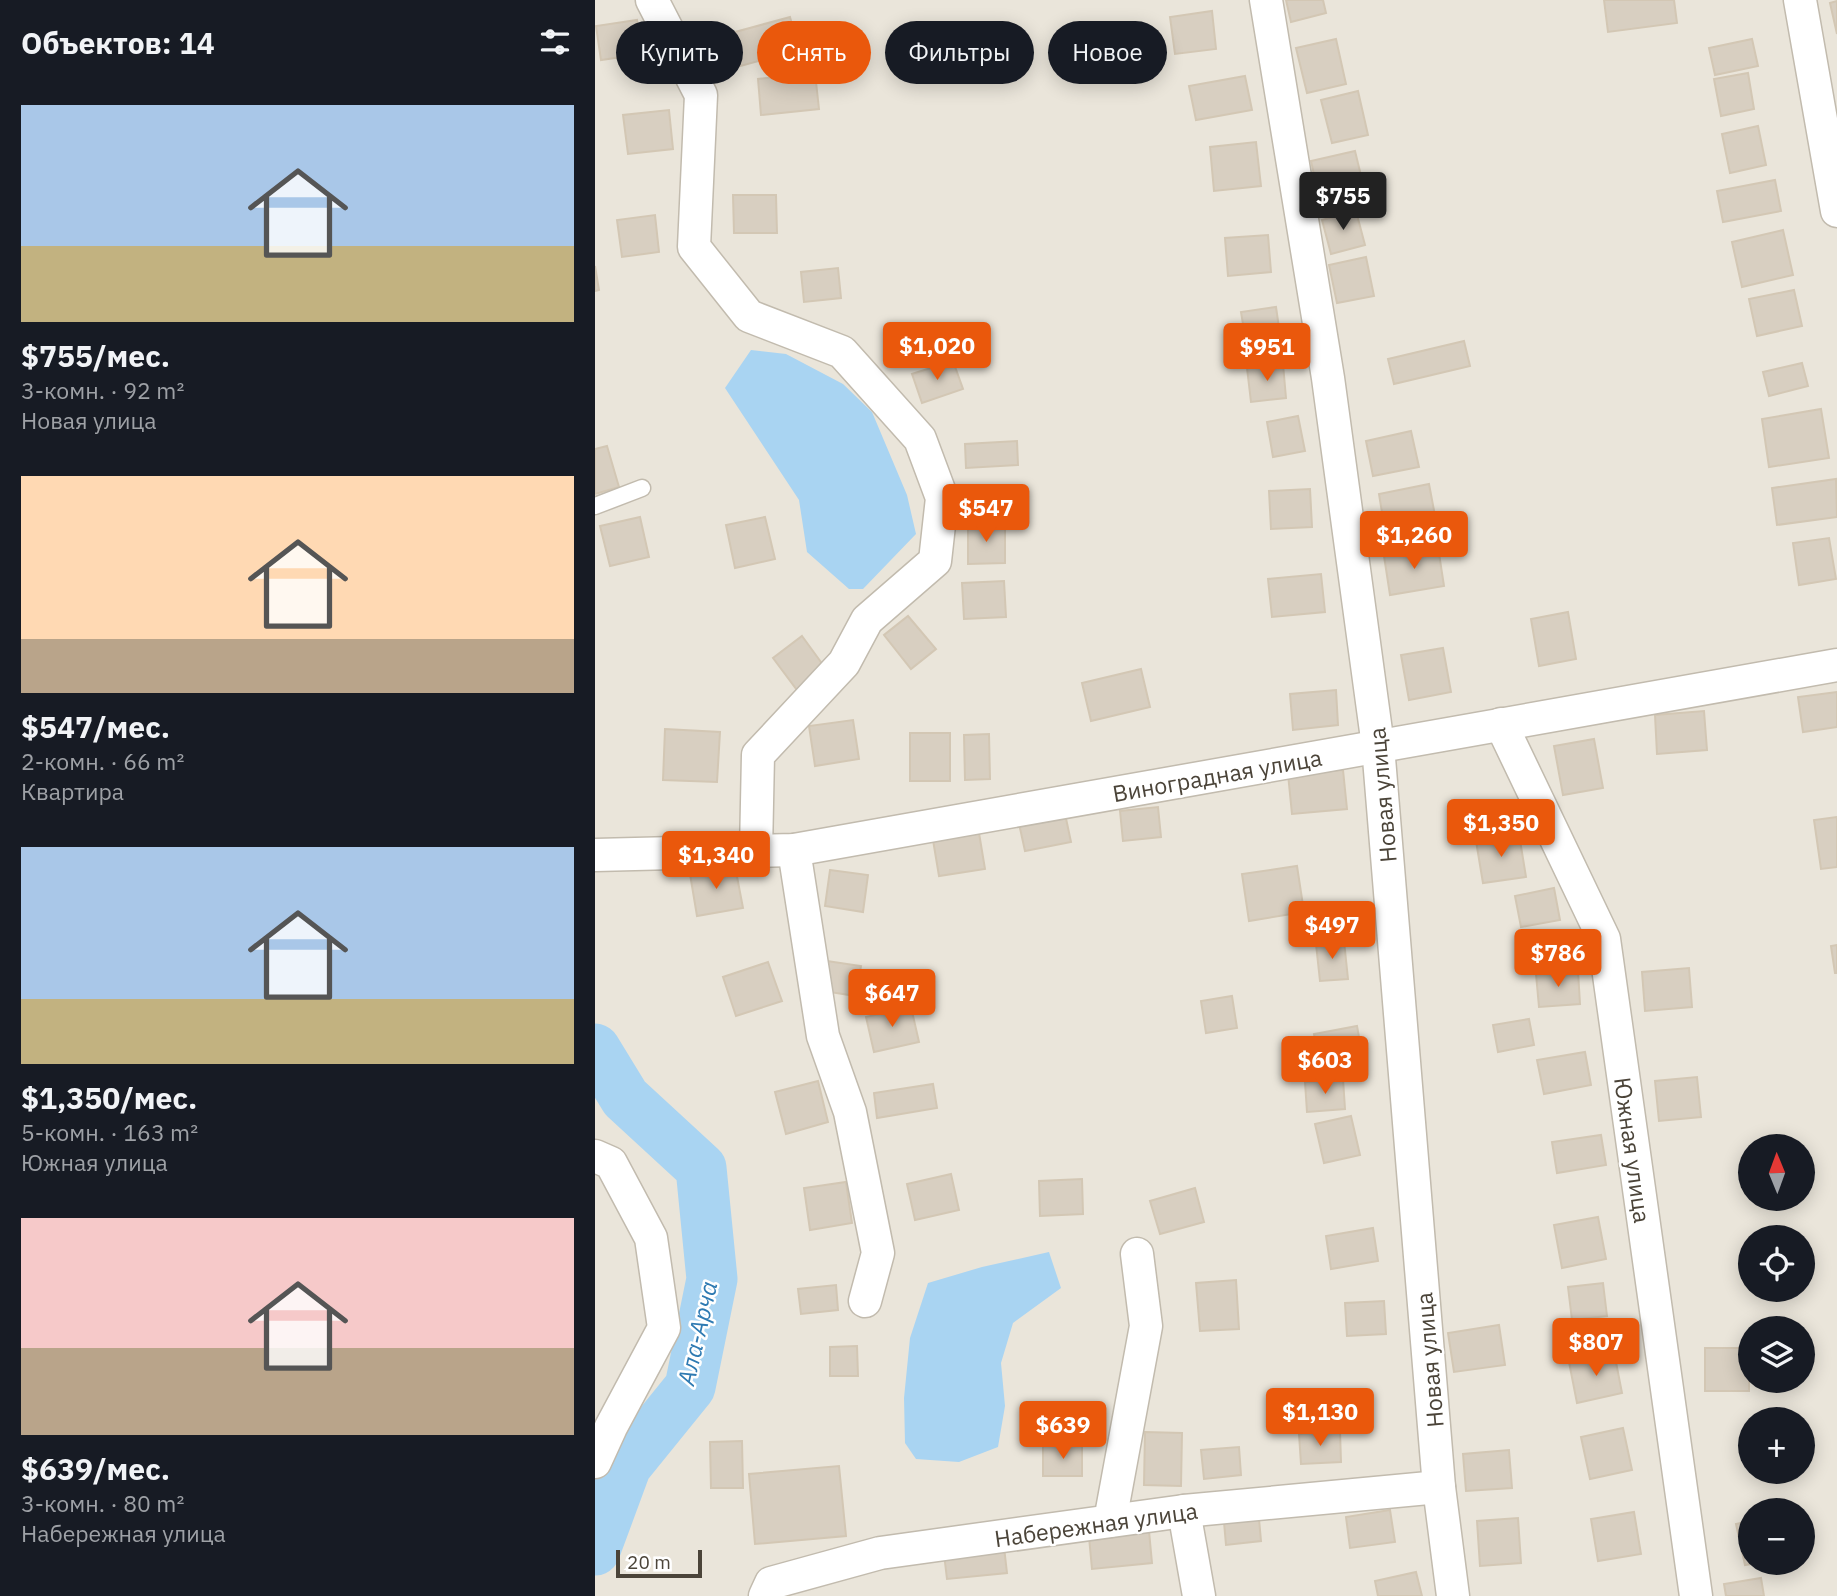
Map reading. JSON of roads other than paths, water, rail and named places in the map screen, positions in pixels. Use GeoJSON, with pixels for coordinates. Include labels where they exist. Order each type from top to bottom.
{"type":"FeatureCollection","features":[{"type":"Feature","properties":{"kind":"street"},"geometry":{"type":"LineString","coordinates":[[652,0],[701,95],[694,247],[749,316],[842,352],[920,439],[942,498],[935,561],[867,620],[844,663],[758,755],[756,851]]}},
{"type":"Feature","properties":{"kind":"street","name":"Новая улица"},"geometry":{"type":"LineString","coordinates":[[1266,0],[1328,377],[1378,746],[1439,1487],[1453,1596]]}},
{"type":"Feature","properties":{"kind":"street"},"geometry":{"type":"LineString","coordinates":[[1800,0],[1837,211]]}},
{"type":"Feature","properties":{"kind":"street","name":"Виноградная улица"},"geometry":{"type":"LineString","coordinates":[[595,855],[794,850],[1837,666]]}},
{"type":"Feature","properties":{"kind":"street","name":"Южная улица"},"geometry":{"type":"LineString","coordinates":[[1501,724],[1604,939],[1696,1596]]}},
{"type":"Feature","properties":{"kind":"street"},"geometry":{"type":"LineString","coordinates":[[794,850],[824,1036],[850,1112],[879,1253],[865,1301]]}},
{"type":"Feature","properties":{"kind":"street"},"geometry":{"type":"LineString","coordinates":[[595,1156],[611,1163],[651,1238],[664,1328],[595,1462]]}},
{"type":"Feature","properties":{"kind":"street"},"geometry":{"type":"LineString","coordinates":[[1110,1521],[1146,1326],[1137,1254]]}},
{"type":"Feature","properties":{"kind":"street","name":"Набережная улица"},"geometry":{"type":"LineString","coordinates":[[765,1596],[771,1583],[880,1553],[1184,1511],[1439,1487]]}},
{"type":"Feature","properties":{"kind":"street"},"geometry":{"type":"LineString","coordinates":[[1184,1511],[1199,1596]]}},
{"type":"Feature","properties":{"kind":"lane"},"geometry":{"type":"LineString","coordinates":[[595,506],[642,488]]}},
{"type":"Feature","properties":{"kind":"water"},"geometry":{"type":"Polygon","coordinates":[[[751,350],[786,354],[843,384],[872,412],[907,495],[916,534],[863,589],[849,589],[807,552],[799,500],[725,388],[751,350]]]}},
{"type":"Feature","properties":{"kind":"water"},"geometry":{"type":"Polygon","coordinates":[[[1049,1252],[1061,1288],[1013,1323],[1001,1363],[1005,1406],[998,1447],[959,1462],[916,1459],[905,1443],[904,1398],[910,1338],[928,1283],[1049,1252]]]}},
{"type":"Feature","properties":{"kind":"waterway","name":"Ала-Арча"},"geometry":{"type":"LineString","coordinates":[[595,1049],[625,1098],[701,1168],[712,1279],[690,1387],[626,1466],[595,1550]]}}]}
